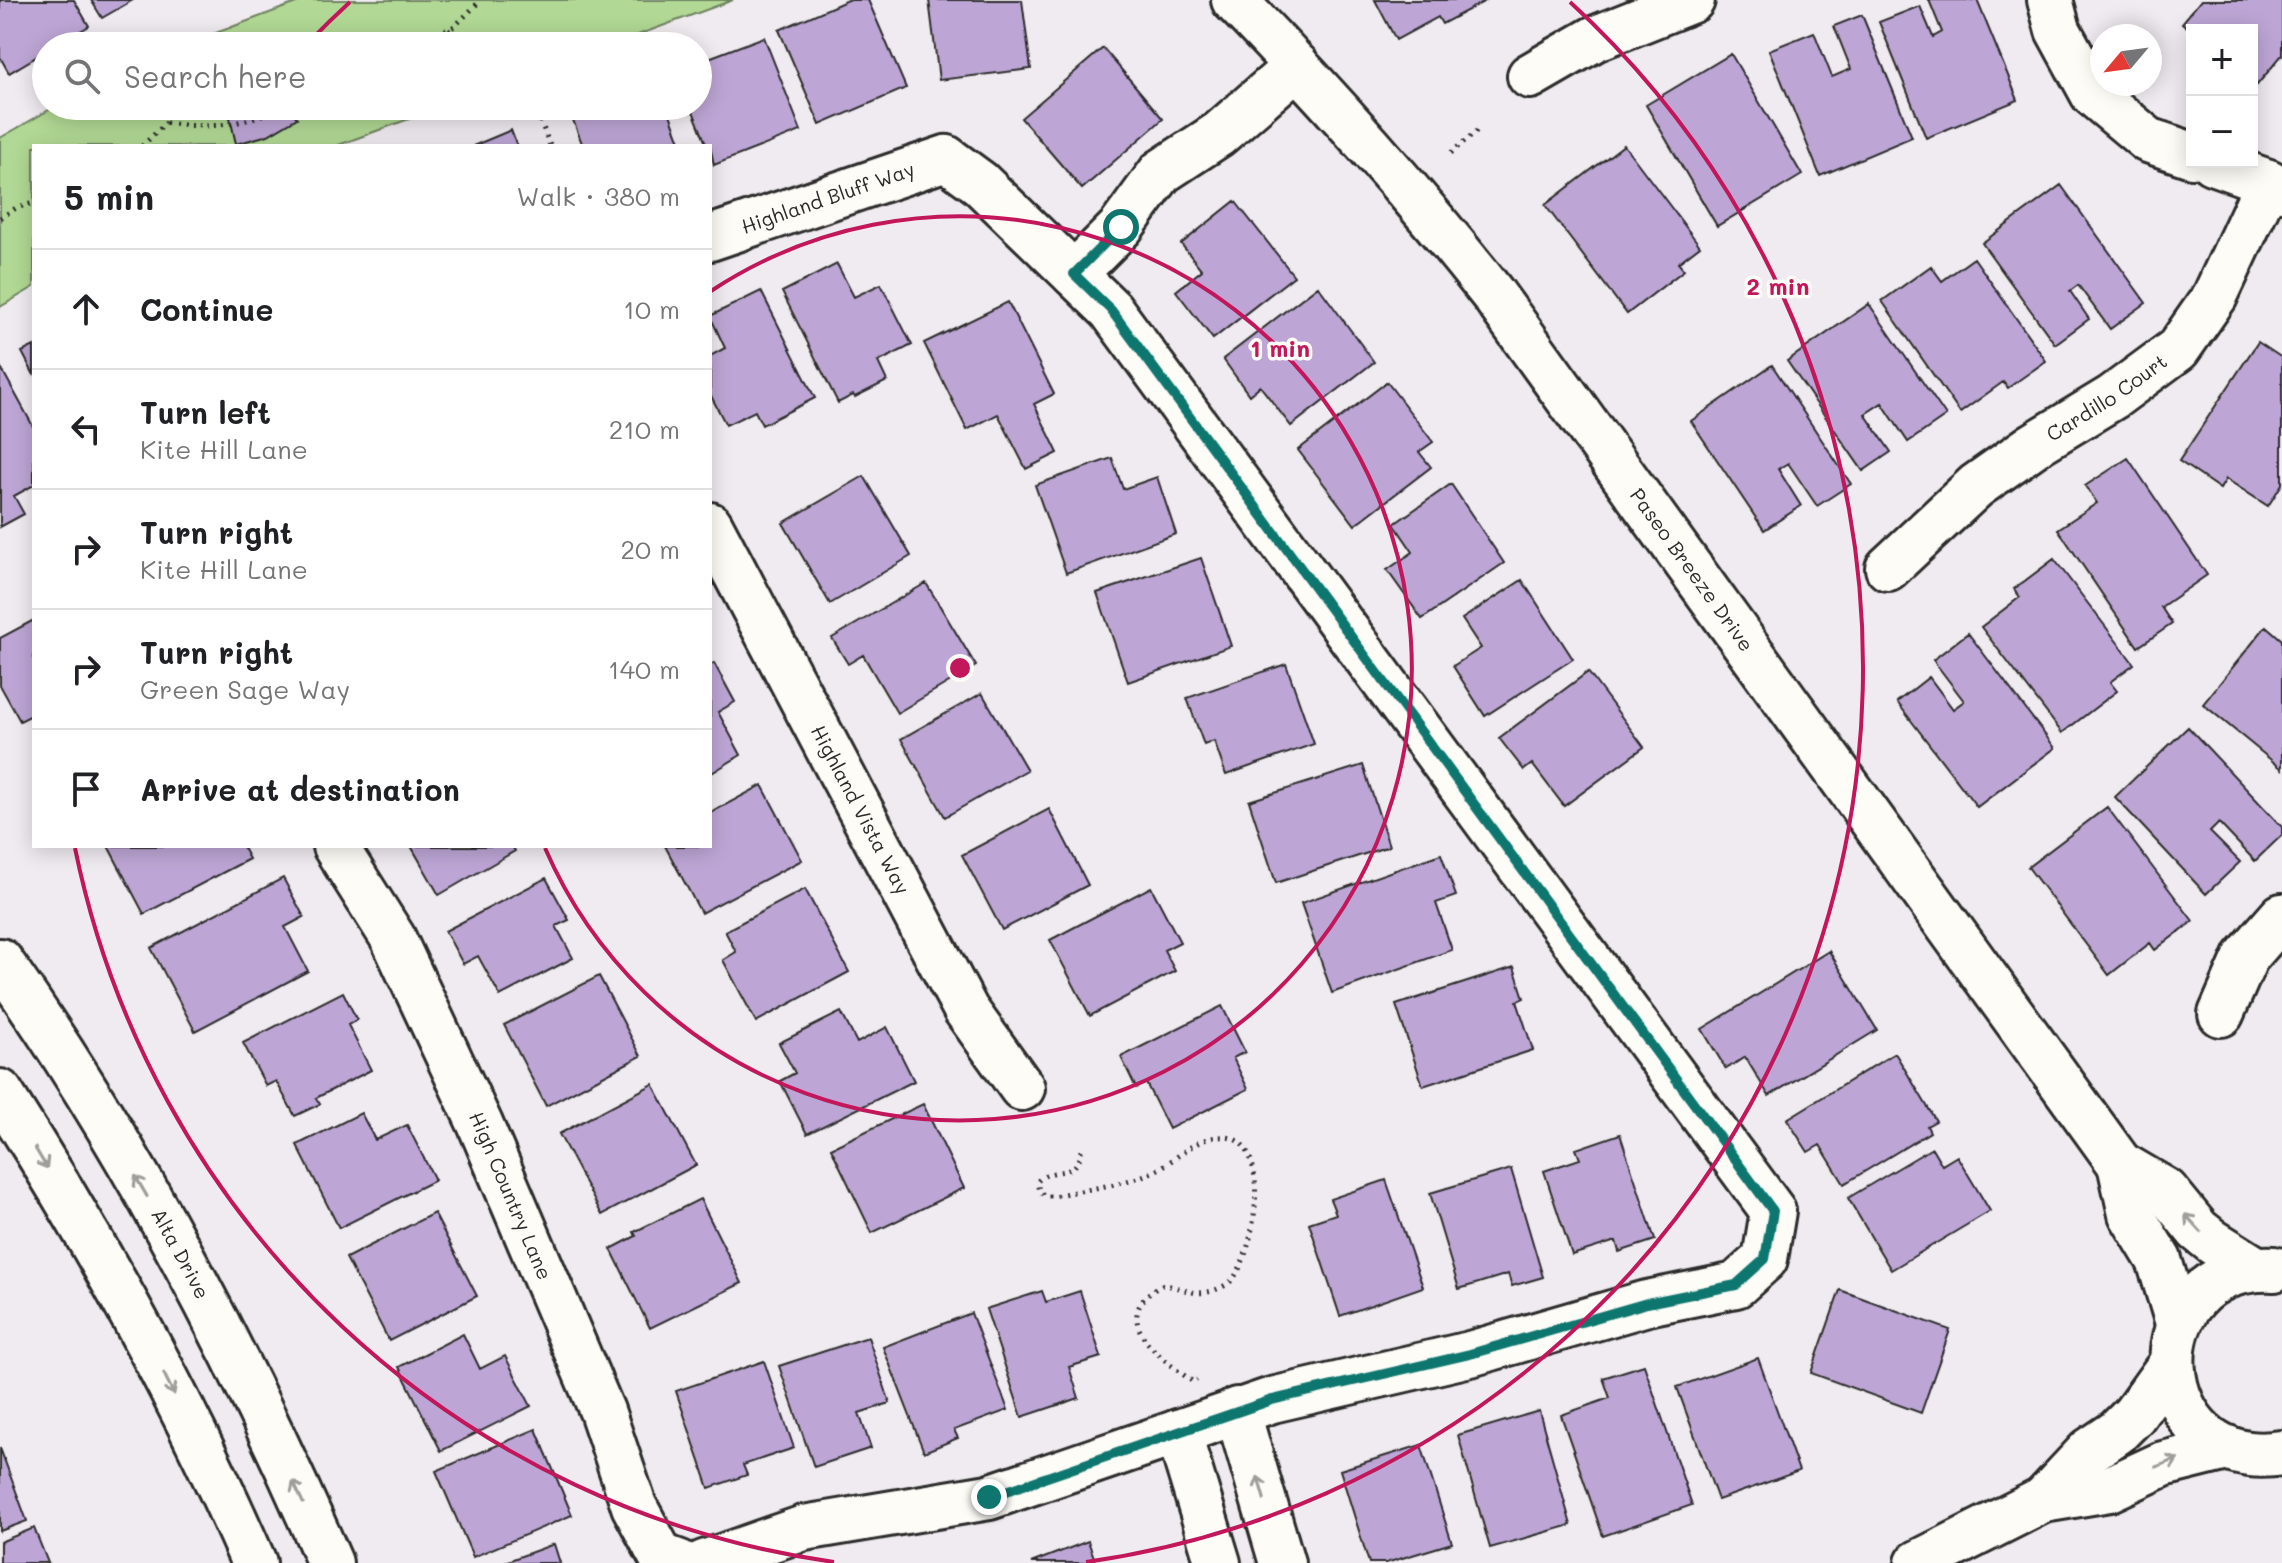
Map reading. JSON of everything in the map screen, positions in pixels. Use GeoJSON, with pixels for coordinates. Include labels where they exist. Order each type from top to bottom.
{"type":"FeatureCollection","features":[{"type":"Feature","properties":{"kind":"street","name":"Paseo Breeze Drive"},"geometry":{"type":"LineString","coordinates":[[1234,0],[1423,205],[1492,293],[2120,1164],[2131,1214],[2159,1260],[2178,1323]]}},
{"type":"Feature","properties":{"kind":"street"},"geometry":{"type":"LineString","coordinates":[[1530,76],[1594,39],[1692,0]]}},
{"type":"Feature","properties":{"kind":"street"},"geometry":{"type":"LineString","coordinates":[[2050,0],[2058,30],[2093,94],[2148,140],[2186,153]]}},
{"type":"Feature","properties":{"kind":"street"},"geometry":{"type":"LineString","coordinates":[[704,1563],[804,1528],[989,1497],[1272,1400],[1470,1354],[1647,1303],[1736,1285],[1765,1259],[1773,1211],[1111,310],[1074,274],[1109,243],[1161,172],[1219,134],[1297,66]]}},
{"type":"Feature","properties":{"kind":"street","name":"Highland Bluff Way"},"geometry":{"type":"LineString","coordinates":[[712,237],[946,158],[980,183],[1074,274]]}},
{"type":"Feature","properties":{"kind":"street"},"geometry":{"type":"LineString","coordinates":[[2228,168],[2275,185]]}},
{"type":"Feature","properties":{"kind":"street","name":"Cardillo Court"},"geometry":{"type":"LineString","coordinates":[[1888,568],[1976,486],[2034,445],[2113,397],[2178,349],[2215,296],[2275,185]]}},
{"type":"Feature","properties":{"kind":"street","name":"Highland Vista Way"},"geometry":{"type":"LineString","coordinates":[[712,529],[966,1010],[1022,1088]]}},
{"type":"Feature","properties":{"kind":"street","name":"High Country Lane"},"geometry":{"type":"LineString","coordinates":[[336,848],[393,938],[480,1124],[602,1411],[634,1506],[671,1560]]}},
{"type":"Feature","properties":{"kind":"street"},"geometry":{"type":"LineString","coordinates":[[2221,1014],[2246,957],[2282,916]]}},
{"type":"Feature","properties":{"kind":"street","name":"Alta Drive"},"geometry":{"type":"LineString","coordinates":[[0,961],[101,1117],[168,1234],[253,1396],[330,1563]]}},
{"type":"Feature","properties":{"kind":"street"},"geometry":{"type":"LineString","coordinates":[[0,1092],[126,1302],[207,1460],[254,1563]]}},
{"type":"Feature","properties":{"kind":"street","name":"Paseo Breeze Drive"},"geometry":{"type":"LineString","coordinates":[[2120,1164],[2166,1191],[2198,1230],[2213,1242],[2269,1270]]}},
{"type":"Feature","properties":{"kind":"street"},"geometry":{"type":"LineString","coordinates":[[2269,1270],[2232,1274],[2210,1285],[2192,1302],[2178,1323],[2170,1365],[2173,1386],[2187,1414],[2209,1437],[2227,1448],[2278,1457]]}},
{"type":"Feature","properties":{"kind":"street"},"geometry":{"type":"LineString","coordinates":[[2043,1500],[2089,1451],[2117,1432],[2134,1415],[2170,1365]]}},
{"type":"Feature","properties":{"kind":"street"},"geometry":{"type":"LineString","coordinates":[[1237,1410],[1282,1563]]}},
{"type":"Feature","properties":{"kind":"street"},"geometry":{"type":"LineString","coordinates":[[1178,1432],[1218,1563]]}},
{"type":"Feature","properties":{"kind":"street"},"geometry":{"type":"LineString","coordinates":[[1918,1563],[2043,1500],[2109,1489],[2163,1464],[2227,1448]]}},
{"type":"Feature","properties":{"kind":"path"},"geometry":{"type":"LineString","coordinates":[[443,32],[455,26],[481,0]]}},
{"type":"Feature","properties":{"kind":"path"},"geometry":{"type":"LineString","coordinates":[[144,144],[168,120]]}},
{"type":"Feature","properties":{"kind":"path"},"geometry":{"type":"LineString","coordinates":[[166,123],[194,127],[239,124],[249,120]]}},
{"type":"Feature","properties":{"kind":"path"},"geometry":{"type":"LineString","coordinates":[[540,120],[549,144]]}},
{"type":"Feature","properties":{"kind":"path"},"geometry":{"type":"LineString","coordinates":[[1451,153],[1481,127]]}},
{"type":"Feature","properties":{"kind":"path"},"geometry":{"type":"LineString","coordinates":[[0,218],[16,208],[32,204]]}},
{"type":"Feature","properties":{"kind":"path"},"geometry":{"type":"LineString","coordinates":[[1081,1150],[1080,1160],[1074,1168],[1042,1176],[1037,1182],[1039,1191],[1045,1196],[1054,1196],[1142,1176],[1158,1170],[1200,1141],[1213,1137],[1236,1139],[1246,1147],[1253,1160],[1256,1175],[1252,1221],[1241,1266],[1231,1281],[1218,1289],[1190,1294],[1162,1285],[1143,1300],[1138,1312],[1137,1327],[1143,1341],[1193,1382],[1203,1378]]}},
{"type":"Feature","properties":{"kind":"green space"},"geometry":{"type":"Polygon","coordinates":[[[304,0],[733,0],[646,32],[218,32],[304,0]]]}},
{"type":"Feature","properties":{"kind":"green space"},"geometry":{"type":"Polygon","coordinates":[[[32,120],[406,120],[341,144],[32,144],[32,288],[0,307],[0,138],[32,120]]]}},
{"type":"Feature","properties":{"kind":"building"},"geometry":{"type":"Polygon","coordinates":[[[0,0],[74,0],[89,26],[79,32],[32,32],[32,59],[9,73],[0,57],[0,0]]]}},
{"type":"Feature","properties":{"kind":"building"},"geometry":{"type":"Polygon","coordinates":[[[91,0],[133,0],[102,18],[91,0]]]}},
{"type":"Feature","properties":{"kind":"building"},"geometry":{"type":"Polygon","coordinates":[[[848,0],[868,0],[906,88],[820,125],[779,30],[848,0]]]}},
{"type":"Feature","properties":{"kind":"building"},"geometry":{"type":"Polygon","coordinates":[[[929,0],[1022,0],[1031,69],[939,80],[929,0]]]}},
{"type":"Feature","properties":{"kind":"building"},"geometry":{"type":"Polygon","coordinates":[[[1375,0],[1487,0],[1442,24],[1438,17],[1396,40],[1375,0]]]}},
{"type":"Feature","properties":{"kind":"building"},"geometry":{"type":"Polygon","coordinates":[[[1929,0],[1977,0],[2018,100],[1926,138],[1879,22],[1920,6],[1933,37],[1942,32],[1929,0]]]}},
{"type":"Feature","properties":{"kind":"building"},"geometry":{"type":"Polygon","coordinates":[[[2201,0],[2282,0],[2282,55],[2258,84],[2258,24],[2186,26],[2182,23],[2201,0]]]}},
{"type":"Feature","properties":{"kind":"building"},"geometry":{"type":"Polygon","coordinates":[[[1862,15],[1912,137],[1820,176],[1769,50],[1814,32],[1832,77],[1851,69],[1834,26],[1862,15]]]}},
{"type":"Feature","properties":{"kind":"building"},"geometry":{"type":"Polygon","coordinates":[[[764,37],[801,131],[714,165],[712,144],[706,144],[697,120],[712,120],[712,57],[764,37]]]}},
{"type":"Feature","properties":{"kind":"building"},"geometry":{"type":"Polygon","coordinates":[[[1103,48],[1163,119],[1082,189],[1021,118],[1103,48]]]}},
{"type":"Feature","properties":{"kind":"building"},"geometry":{"type":"Polygon","coordinates":[[[1731,54],[1802,175],[1717,226],[1646,105],[1731,54]]]}},
{"type":"Feature","properties":{"kind":"building"},"geometry":{"type":"Polygon","coordinates":[[[231,120],[294,120],[268,135],[236,144],[231,120]]]}},
{"type":"Feature","properties":{"kind":"building"},"geometry":{"type":"Polygon","coordinates":[[[573,120],[672,120],[681,144],[582,144],[573,120]]]}},
{"type":"Feature","properties":{"kind":"building"},"geometry":{"type":"Polygon","coordinates":[[[511,130],[516,144],[478,144],[511,130]]]}},
{"type":"Feature","properties":{"kind":"building"},"geometry":{"type":"Polygon","coordinates":[[[1624,145],[1700,246],[1678,263],[1684,270],[1627,314],[1545,205],[1624,145]]]}},
{"type":"Feature","properties":{"kind":"building"},"geometry":{"type":"Polygon","coordinates":[[[2061,185],[2146,303],[2110,329],[2078,285],[2070,291],[2089,319],[2055,344],[1982,243],[2061,185]]]}},
{"type":"Feature","properties":{"kind":"building"},"geometry":{"type":"Polygon","coordinates":[[[1235,201],[1294,276],[1213,339],[1176,291],[1202,270],[1181,244],[1235,201]]]}},
{"type":"Feature","properties":{"kind":"building"},"geometry":{"type":"Polygon","coordinates":[[[1974,258],[2046,361],[2008,388],[2003,382],[1960,413],[1882,301],[1931,266],[1942,281],[1974,258]]]}},
{"type":"Feature","properties":{"kind":"building"},"geometry":{"type":"Polygon","coordinates":[[[837,264],[854,297],[881,284],[912,345],[878,362],[887,381],[838,403],[782,292],[837,264]]]}},
{"type":"Feature","properties":{"kind":"building"},"geometry":{"type":"Polygon","coordinates":[[[1318,286],[1374,362],[1291,426],[1260,386],[1249,395],[1223,359],[1318,286]]]}},
{"type":"Feature","properties":{"kind":"building"},"geometry":{"type":"Polygon","coordinates":[[[761,291],[815,398],[762,425],[755,411],[726,425],[712,398],[712,355],[725,348],[712,315],[761,291]]]}},
{"type":"Feature","properties":{"kind":"building"},"geometry":{"type":"Polygon","coordinates":[[[1008,302],[1054,394],[1034,404],[1058,453],[1026,469],[998,414],[967,430],[924,343],[1008,302]]]}},
{"type":"Feature","properties":{"kind":"building"},"geometry":{"type":"Polygon","coordinates":[[[1869,304],[1946,416],[1908,442],[1882,403],[1865,414],[1891,452],[1863,471],[1787,361],[1869,304]]]}},
{"type":"Feature","properties":{"kind":"building"},"geometry":{"type":"Polygon","coordinates":[[[2258,342],[2282,358],[2282,484],[2268,506],[2226,479],[2220,489],[2179,461],[2258,342]]]}},
{"type":"Feature","properties":{"kind":"building"},"geometry":{"type":"Polygon","coordinates":[[[32,347],[32,371],[22,352],[32,347]]]}},
{"type":"Feature","properties":{"kind":"building"},"geometry":{"type":"Polygon","coordinates":[[[1772,365],[1851,484],[1817,506],[1788,463],[1778,469],[1801,506],[1764,530],[1691,421],[1772,365]]]}},
{"type":"Feature","properties":{"kind":"building"},"geometry":{"type":"Polygon","coordinates":[[[0,366],[32,424],[32,486],[14,496],[24,514],[0,527],[0,366]]]}},
{"type":"Feature","properties":{"kind":"building"},"geometry":{"type":"Polygon","coordinates":[[[1387,382],[1433,442],[1419,452],[1431,467],[1355,525],[1298,450],[1387,382]]]}},
{"type":"Feature","properties":{"kind":"building"},"geometry":{"type":"Polygon","coordinates":[[[1112,458],[1123,489],[1157,477],[1176,534],[1066,573],[1035,485],[1112,458]]]}},
{"type":"Feature","properties":{"kind":"building"},"geometry":{"type":"Polygon","coordinates":[[[2128,458],[2207,575],[2161,607],[2172,624],[2138,647],[2058,529],[2097,503],[2085,486],[2128,458]]]}},
{"type":"Feature","properties":{"kind":"building"},"geometry":{"type":"Polygon","coordinates":[[[864,476],[911,556],[830,604],[783,523],[864,476]]]}},
{"type":"Feature","properties":{"kind":"building"},"geometry":{"type":"Polygon","coordinates":[[[1451,484],[1504,563],[1422,619],[1387,570],[1413,552],[1394,524],[1451,484]]]}},
{"type":"Feature","properties":{"kind":"building"},"geometry":{"type":"Polygon","coordinates":[[[1201,558],[1231,646],[1128,682],[1097,593],[1201,558]]]}},
{"type":"Feature","properties":{"kind":"building"},"geometry":{"type":"Polygon","coordinates":[[[2054,559],[2134,664],[2110,682],[2117,691],[2062,733],[1981,627],[2020,597],[2014,589],[2054,559]]]}},
{"type":"Feature","properties":{"kind":"building"},"geometry":{"type":"Polygon","coordinates":[[[1522,580],[1573,659],[1485,716],[1453,666],[1481,648],[1462,619],[1522,580]]]}},
{"type":"Feature","properties":{"kind":"building"},"geometry":{"type":"Polygon","coordinates":[[[926,583],[976,666],[897,713],[863,655],[848,664],[832,638],[926,583]]]}},
{"type":"Feature","properties":{"kind":"building"},"geometry":{"type":"Polygon","coordinates":[[[32,621],[32,715],[20,721],[0,685],[0,638],[32,621]]]}},
{"type":"Feature","properties":{"kind":"building"},"geometry":{"type":"Polygon","coordinates":[[[2266,626],[2282,640],[2282,769],[2203,704],[2266,626]]]}},
{"type":"Feature","properties":{"kind":"building"},"geometry":{"type":"Polygon","coordinates":[[[1968,633],[2055,748],[1977,807],[1897,702],[1929,677],[1953,709],[1964,701],[1933,660],[1968,633]]]}},
{"type":"Feature","properties":{"kind":"building"},"geometry":{"type":"Polygon","coordinates":[[[712,664],[735,702],[718,712],[741,755],[712,773],[712,664]]]}},
{"type":"Feature","properties":{"kind":"building"},"geometry":{"type":"Polygon","coordinates":[[[1286,664],[1314,744],[1226,775],[1214,741],[1204,745],[1187,698],[1286,664]]]}},
{"type":"Feature","properties":{"kind":"building"},"geometry":{"type":"Polygon","coordinates":[[[1588,672],[1644,747],[1564,806],[1532,764],[1524,770],[1499,738],[1588,672]]]}},
{"type":"Feature","properties":{"kind":"building"},"geometry":{"type":"Polygon","coordinates":[[[982,693],[1027,770],[945,817],[901,739],[982,693]]]}},
{"type":"Feature","properties":{"kind":"building"},"geometry":{"type":"Polygon","coordinates":[[[2188,727],[2282,827],[2282,835],[2255,861],[2219,823],[2210,832],[2240,862],[2206,894],[2115,797],[2188,727]]]}},
{"type":"Feature","properties":{"kind":"building"},"geometry":{"type":"Polygon","coordinates":[[[1363,765],[1389,846],[1276,883],[1249,801],[1363,765]]]}},
{"type":"Feature","properties":{"kind":"building"},"geometry":{"type":"Polygon","coordinates":[[[762,785],[802,860],[701,913],[666,848],[712,848],[712,812],[762,785]]]}},
{"type":"Feature","properties":{"kind":"building"},"geometry":{"type":"Polygon","coordinates":[[[2107,807],[2193,921],[2155,950],[2150,943],[2109,975],[2028,867],[2107,807]]]}},
{"type":"Feature","properties":{"kind":"building"},"geometry":{"type":"Polygon","coordinates":[[[1049,809],[1088,885],[1002,930],[962,855],[1049,809]]]}},
{"type":"Feature","properties":{"kind":"building"},"geometry":{"type":"Polygon","coordinates":[[[109,848],[243,848],[249,859],[144,914],[109,848]]]}},
{"type":"Feature","properties":{"kind":"building"},"geometry":{"type":"Polygon","coordinates":[[[412,848],[513,848],[515,851],[439,895],[412,848]]]}},
{"type":"Feature","properties":{"kind":"building"},"geometry":{"type":"Polygon","coordinates":[[[1441,854],[1456,896],[1436,903],[1452,950],[1332,993],[1301,903],[1441,854]]]}},
{"type":"Feature","properties":{"kind":"building"},"geometry":{"type":"Polygon","coordinates":[[[283,878],[304,917],[285,927],[308,971],[195,1031],[151,948],[283,878]]]}},
{"type":"Feature","properties":{"kind":"building"},"geometry":{"type":"Polygon","coordinates":[[[546,878],[569,920],[556,926],[573,958],[500,996],[478,956],[463,964],[445,931],[546,878]]]}},
{"type":"Feature","properties":{"kind":"building"},"geometry":{"type":"Polygon","coordinates":[[[1151,887],[1180,942],[1164,950],[1175,971],[1090,1016],[1050,940],[1151,887]]]}},
{"type":"Feature","properties":{"kind":"building"},"geometry":{"type":"Polygon","coordinates":[[[805,889],[849,972],[756,1022],[723,960],[736,952],[725,931],[805,889]]]}},
{"type":"Feature","properties":{"kind":"building"},"geometry":{"type":"Polygon","coordinates":[[[1829,951],[1877,1030],[1769,1096],[1745,1057],[1726,1069],[1702,1029],[1829,951]]]}},
{"type":"Feature","properties":{"kind":"building"},"geometry":{"type":"Polygon","coordinates":[[[1514,967],[1524,998],[1517,1001],[1533,1050],[1423,1086],[1396,1005],[1514,967]]]}},
{"type":"Feature","properties":{"kind":"building"},"geometry":{"type":"Polygon","coordinates":[[[599,976],[641,1056],[546,1106],[504,1025],[599,976]]]}},
{"type":"Feature","properties":{"kind":"building"},"geometry":{"type":"Polygon","coordinates":[[[343,992],[357,1020],[348,1025],[371,1070],[316,1098],[320,1104],[295,1116],[276,1081],[266,1086],[243,1043],[343,992]]]}},
{"type":"Feature","properties":{"kind":"building"},"geometry":{"type":"Polygon","coordinates":[[[1222,1006],[1245,1052],[1233,1058],[1248,1089],[1169,1129],[1146,1083],[1136,1088],[1121,1057],[1222,1006]]]}},
{"type":"Feature","properties":{"kind":"building"},"geometry":{"type":"Polygon","coordinates":[[[841,1012],[857,1043],[887,1027],[914,1081],[807,1134],[780,1081],[795,1073],[779,1043],[841,1012]]]}},
{"type":"Feature","properties":{"kind":"building"},"geometry":{"type":"Polygon","coordinates":[[[1895,1053],[1936,1121],[1927,1126],[1930,1132],[1844,1184],[1820,1145],[1808,1152],[1787,1119],[1895,1053]]]}},
{"type":"Feature","properties":{"kind":"building"},"geometry":{"type":"Polygon","coordinates":[[[653,1084],[696,1165],[602,1215],[559,1134],[653,1084]]]}},
{"type":"Feature","properties":{"kind":"building"},"geometry":{"type":"Polygon","coordinates":[[[923,1104],[964,1188],[872,1233],[831,1148],[923,1104]]]}},
{"type":"Feature","properties":{"kind":"building"},"geometry":{"type":"Polygon","coordinates":[[[361,1113],[375,1140],[407,1125],[435,1180],[339,1228],[297,1145],[361,1113]]]}},
{"type":"Feature","properties":{"kind":"building"},"geometry":{"type":"Polygon","coordinates":[[[1620,1134],[1655,1240],[1619,1252],[1616,1241],[1572,1255],[1544,1171],[1580,1159],[1576,1149],[1620,1134]]]}},
{"type":"Feature","properties":{"kind":"building"},"geometry":{"type":"Polygon","coordinates":[[[1932,1148],[1942,1165],[1957,1156],[1990,1211],[1891,1270],[1848,1198],[1932,1148]]]}},
{"type":"Feature","properties":{"kind":"building"},"geometry":{"type":"Polygon","coordinates":[[[1511,1169],[1543,1277],[1512,1286],[1508,1274],[1459,1289],[1430,1193],[1511,1169]]]}},
{"type":"Feature","properties":{"kind":"building"},"geometry":{"type":"Polygon","coordinates":[[[1386,1180],[1423,1287],[1340,1316],[1309,1223],[1336,1214],[1330,1199],[1386,1180]]]}},
{"type":"Feature","properties":{"kind":"building"},"geometry":{"type":"Polygon","coordinates":[[[700,1199],[742,1283],[650,1328],[611,1249],[636,1236],[634,1232],[700,1199]]]}},
{"type":"Feature","properties":{"kind":"building"},"geometry":{"type":"Polygon","coordinates":[[[434,1213],[477,1296],[389,1341],[346,1258],[434,1213]]]}},
{"type":"Feature","properties":{"kind":"building"},"geometry":{"type":"Polygon","coordinates":[[[1840,1290],[1950,1330],[1921,1413],[1811,1373],[1840,1290]]]}},
{"type":"Feature","properties":{"kind":"building"},"geometry":{"type":"Polygon","coordinates":[[[1042,1291],[1046,1302],[1080,1291],[1101,1357],[1069,1367],[1079,1398],[1022,1417],[986,1309],[1042,1291]]]}},
{"type":"Feature","properties":{"kind":"building"},"geometry":{"type":"Polygon","coordinates":[[[971,1313],[1008,1410],[954,1430],[958,1438],[924,1452],[883,1347],[971,1313]]]}},
{"type":"Feature","properties":{"kind":"building"},"geometry":{"type":"Polygon","coordinates":[[[463,1334],[480,1369],[505,1356],[531,1406],[441,1451],[399,1367],[463,1334]]]}},
{"type":"Feature","properties":{"kind":"building"},"geometry":{"type":"Polygon","coordinates":[[[868,1337],[890,1403],[859,1413],[871,1448],[814,1467],[779,1366],[868,1337]]]}},
{"type":"Feature","properties":{"kind":"building"},"geometry":{"type":"Polygon","coordinates":[[[1758,1358],[1799,1471],[1718,1500],[1677,1387],[1758,1358]]]}},
{"type":"Feature","properties":{"kind":"building"},"geometry":{"type":"Polygon","coordinates":[[[764,1361],[794,1448],[743,1465],[747,1475],[709,1488],[676,1391],[764,1361]]]}},
{"type":"Feature","properties":{"kind":"building"},"geometry":{"type":"Polygon","coordinates":[[[1644,1365],[1692,1505],[1603,1536],[1561,1415],[1610,1398],[1603,1378],[1644,1365]]]}},
{"type":"Feature","properties":{"kind":"building"},"geometry":{"type":"Polygon","coordinates":[[[1539,1411],[1571,1525],[1490,1548],[1458,1435],[1539,1411]]]}},
{"type":"Feature","properties":{"kind":"building"},"geometry":{"type":"Polygon","coordinates":[[[536,1429],[572,1515],[473,1557],[436,1471],[536,1429]]]}},
{"type":"Feature","properties":{"kind":"building"},"geometry":{"type":"Polygon","coordinates":[[[1421,1445],[1452,1543],[1386,1563],[1369,1563],[1340,1470],[1421,1445]]]}},
{"type":"Feature","properties":{"kind":"building"},"geometry":{"type":"Polygon","coordinates":[[[0,1448],[27,1521],[0,1531],[0,1448]]]}},
{"type":"Feature","properties":{"kind":"building"},"geometry":{"type":"Polygon","coordinates":[[[34,1528],[48,1563],[0,1563],[0,1542],[34,1528]]]}},
{"type":"Feature","properties":{"kind":"building"},"geometry":{"type":"Polygon","coordinates":[[[1088,1541],[1096,1563],[1031,1563],[1088,1541]]]}},
{"type":"Feature","properties":{"kind":"building"},"geometry":{"type":"Polygon","coordinates":[[[554,1544],[560,1563],[502,1563],[554,1544]]]}},
{"type":"Feature","properties":{"kind":"route"},"geometry":{"type":"LineString","coordinates":[[989,1497],[1272,1400],[1470,1354],[1647,1303],[1736,1285],[1765,1259],[1773,1211],[1111,310],[1074,274],[1109,243],[1121,227]]}}]}
